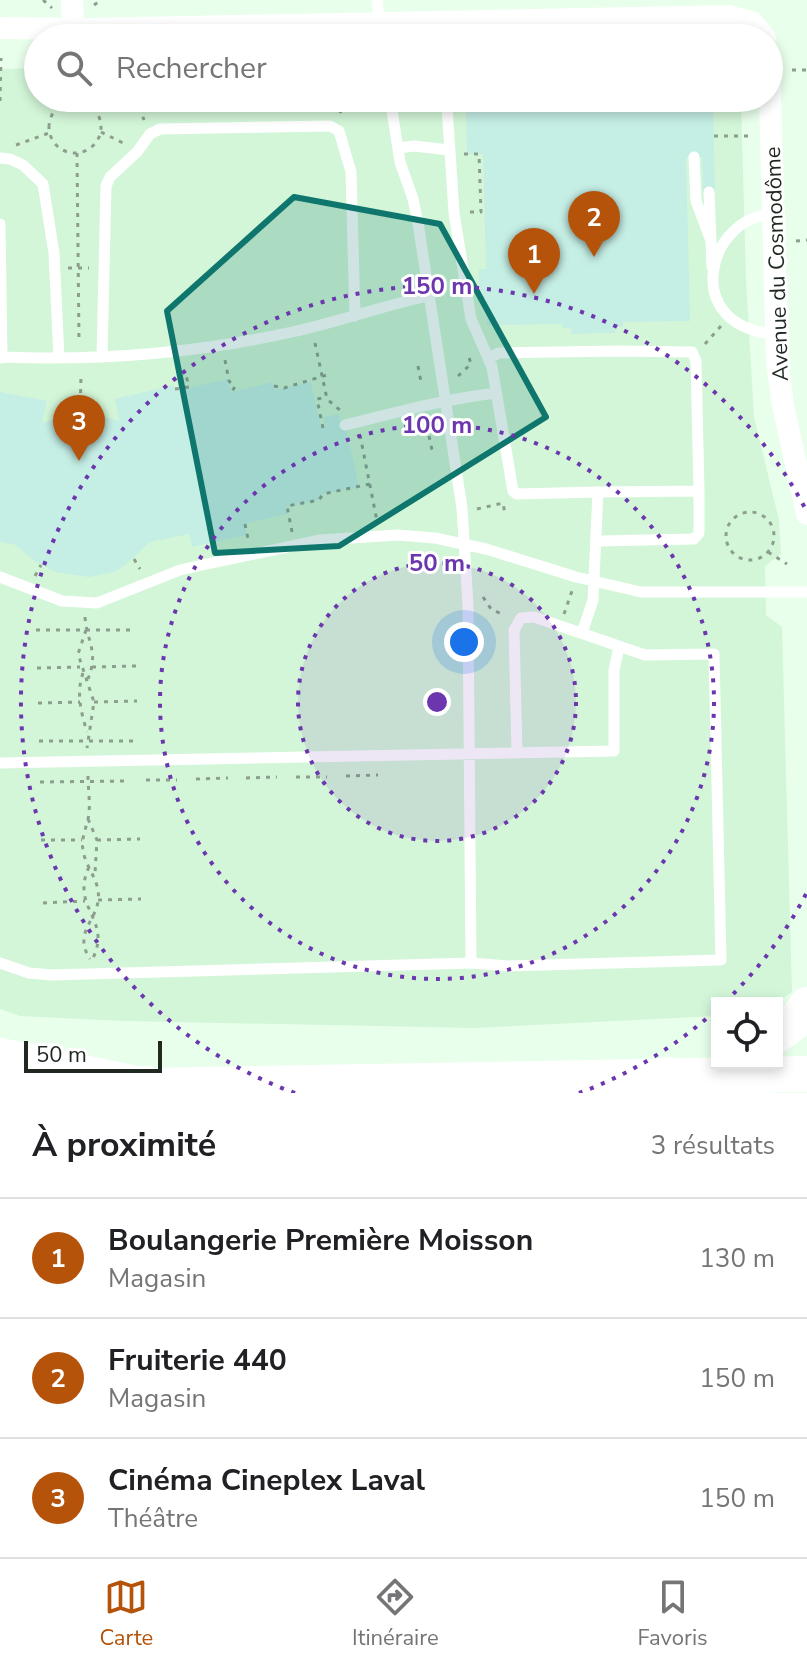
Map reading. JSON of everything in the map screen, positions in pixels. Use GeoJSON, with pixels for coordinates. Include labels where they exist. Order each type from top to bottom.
{"type":"FeatureCollection","features":[{"type":"Feature","properties":{"kind":"highway"},"geometry":{"type":"LineString","coordinates":[[578,1093],[668,1077]]}},
{"type":"Feature","properties":{"kind":"highway"},"geometry":{"type":"LineString","coordinates":[[0,1087],[146,1086]]}},
{"type":"Feature","properties":{"kind":"main road"},"geometry":{"type":"LineString","coordinates":[[783,1031],[795,1022],[807,1005]]}},
{"type":"Feature","properties":{"kind":"main road"},"geometry":{"type":"LineString","coordinates":[[0,1056],[146,1086],[807,1074]]}},
{"type":"Feature","properties":{"kind":"main road"},"geometry":{"type":"LineString","coordinates":[[668,1077],[711,1060]]}},
{"type":"Feature","properties":{"kind":"street"},"geometry":{"type":"LineString","coordinates":[[243,24],[730,16],[744,18],[751,24]]}},
{"type":"Feature","properties":{"kind":"street"},"geometry":{"type":"LineString","coordinates":[[0,31],[24,30]]}},
{"type":"Feature","properties":{"kind":"street","name":"Avenue du Cosmodôme"},"geometry":{"type":"LineString","coordinates":[[771,112],[780,392],[807,514]]}},
{"type":"Feature","properties":{"kind":"lane"},"geometry":{"type":"LineString","coordinates":[[392,112],[404,177],[415,207],[462,508],[468,605],[471,963]]}},
{"type":"Feature","properties":{"kind":"lane"},"geometry":{"type":"LineString","coordinates":[[447,112],[454,213],[471,319],[489,358],[515,493],[699,491]]}},
{"type":"Feature","properties":{"kind":"lane"},"geometry":{"type":"LineString","coordinates":[[102,357],[106,186],[110,177],[137,152],[150,134],[160,129],[330,126],[339,131],[351,172],[355,316]]}},
{"type":"Feature","properties":{"kind":"lane"},"geometry":{"type":"LineString","coordinates":[[398,148],[414,146],[449,150]]}},
{"type":"Feature","properties":{"kind":"lane"},"geometry":{"type":"LineString","coordinates":[[694,157],[696,201],[710,238]]}},
{"type":"Feature","properties":{"kind":"lane"},"geometry":{"type":"LineString","coordinates":[[0,158],[16,161],[43,184],[54,253],[59,358]]}},
{"type":"Feature","properties":{"kind":"lane"},"geometry":{"type":"LineString","coordinates":[[709,192],[716,298],[725,314],[745,328],[776,334]]}},
{"type":"Feature","properties":{"kind":"lane"},"geometry":{"type":"LineString","coordinates":[[713,270],[730,237],[745,220],[757,215],[774,215]]}},
{"type":"Feature","properties":{"kind":"lane"},"geometry":{"type":"LineString","coordinates":[[0,224],[1,358],[102,357],[224,346],[298,331],[428,296]]}},
{"type":"Feature","properties":{"kind":"lane"},"geometry":{"type":"LineString","coordinates":[[489,358],[499,353],[692,352],[696,361],[699,533],[694,539],[598,541]]}},
{"type":"Feature","properties":{"kind":"lane"},"geometry":{"type":"LineString","coordinates":[[345,425],[425,408],[445,400],[496,393]]}},
{"type":"Feature","properties":{"kind":"lane"},"geometry":{"type":"LineString","coordinates":[[582,633],[593,600],[598,492]]}},
{"type":"Feature","properties":{"kind":"lane"},"geometry":{"type":"LineString","coordinates":[[0,577],[51,597],[87,603],[107,600],[180,570],[320,540],[398,535],[464,544],[593,581],[649,593],[807,592]]}},
{"type":"Feature","properties":{"kind":"lane"},"geometry":{"type":"LineString","coordinates":[[0,963],[29,973],[52,975],[471,963],[532,965],[721,960],[714,654],[651,656],[529,616],[520,619],[515,624],[517,752]]}},
{"type":"Feature","properties":{"kind":"lane"},"geometry":{"type":"LineString","coordinates":[[0,763],[614,751],[614,670],[619,647]]}},
{"type":"Feature","properties":{"kind":"path"},"geometry":{"type":"LineString","coordinates":[[43,0],[72,6],[101,0]]}},
{"type":"Feature","properties":{"kind":"path"},"geometry":{"type":"LineString","coordinates":[[0,101],[1,58]]}},
{"type":"Feature","properties":{"kind":"path"},"geometry":{"type":"LineString","coordinates":[[792,70],[807,70]]}},
{"type":"Feature","properties":{"kind":"path"},"geometry":{"type":"LineString","coordinates":[[54,112],[49,121],[49,133],[58,148],[77,153],[94,146],[101,132],[100,118],[96,112]]}},
{"type":"Feature","properties":{"kind":"path"},"geometry":{"type":"LineString","coordinates":[[141,112],[150,134]]}},
{"type":"Feature","properties":{"kind":"path"},"geometry":{"type":"LineString","coordinates":[[101,132],[127,145]]}},
{"type":"Feature","properties":{"kind":"path"},"geometry":{"type":"LineString","coordinates":[[18,143],[49,133]]}},
{"type":"Feature","properties":{"kind":"path"},"geometry":{"type":"LineString","coordinates":[[714,136],[750,136]]}},
{"type":"Feature","properties":{"kind":"path"},"geometry":{"type":"LineString","coordinates":[[77,153],[79,343]]}},
{"type":"Feature","properties":{"kind":"path"},"geometry":{"type":"LineString","coordinates":[[796,241],[807,240]]}},
{"type":"Feature","properties":{"kind":"path"},"geometry":{"type":"LineString","coordinates":[[62,268],[93,268]]}},
{"type":"Feature","properties":{"kind":"path"},"geometry":{"type":"LineString","coordinates":[[702,348],[719,329]]}},
{"type":"Feature","properties":{"kind":"path"},"geometry":{"type":"LineString","coordinates":[[314,339],[327,397],[343,412],[352,409]]}},
{"type":"Feature","properties":{"kind":"path"},"geometry":{"type":"LineString","coordinates":[[224,357],[229,381],[235,387],[231,392]]}},
{"type":"Feature","properties":{"kind":"path"},"geometry":{"type":"LineString","coordinates":[[418,366],[421,382]]}},
{"type":"Feature","properties":{"kind":"path"},"geometry":{"type":"LineString","coordinates":[[175,389],[189,387],[185,371]]}},
{"type":"Feature","properties":{"kind":"path"},"geometry":{"type":"LineString","coordinates":[[274,386],[284,388],[330,374]]}},
{"type":"Feature","properties":{"kind":"path"},"geometry":{"type":"LineString","coordinates":[[80,413],[81,377]]}},
{"type":"Feature","properties":{"kind":"path"},"geometry":{"type":"LineString","coordinates":[[323,428],[317,399],[327,397]]}},
{"type":"Feature","properties":{"kind":"path"},"geometry":{"type":"LineString","coordinates":[[360,435],[377,521]]}},
{"type":"Feature","properties":{"kind":"path"},"geometry":{"type":"LineString","coordinates":[[429,436],[432,450]]}},
{"type":"Feature","properties":{"kind":"path"},"geometry":{"type":"LineString","coordinates":[[369,478],[376,476]]}},
{"type":"Feature","properties":{"kind":"path"},"geometry":{"type":"LineString","coordinates":[[292,532],[287,506],[370,484]]}},
{"type":"Feature","properties":{"kind":"path"},"geometry":{"type":"LineString","coordinates":[[477,509],[503,503],[505,514]]}},
{"type":"Feature","properties":{"kind":"path"},"geometry":{"type":"LineString","coordinates":[[757,514],[767,520],[773,541],[768,552],[753,560],[739,558],[729,548],[726,534],[730,523],[738,516],[757,514]]}},
{"type":"Feature","properties":{"kind":"path"},"geometry":{"type":"LineString","coordinates":[[245,524],[249,541]]}},
{"type":"Feature","properties":{"kind":"path"},"geometry":{"type":"LineString","coordinates":[[717,534],[726,534]]}},
{"type":"Feature","properties":{"kind":"path"},"geometry":{"type":"LineString","coordinates":[[768,552],[787,564]]}},
{"type":"Feature","properties":{"kind":"path"},"geometry":{"type":"LineString","coordinates":[[134,559],[142,572]]}},
{"type":"Feature","properties":{"kind":"path"},"geometry":{"type":"LineString","coordinates":[[34,577],[41,565]]}},
{"type":"Feature","properties":{"kind":"path"},"geometry":{"type":"LineString","coordinates":[[479,591],[495,612],[505,615],[508,612]]}},
{"type":"Feature","properties":{"kind":"path"},"geometry":{"type":"LineString","coordinates":[[568,602],[572,591]]}},
{"type":"Feature","properties":{"kind":"path"},"geometry":{"type":"LineString","coordinates":[[85,613],[86,630],[93,647],[92,667],[87,680]]}},
{"type":"Feature","properties":{"kind":"path"},"geometry":{"type":"LineString","coordinates":[[36,630],[135,630]]}},
{"type":"Feature","properties":{"kind":"path"},"geometry":{"type":"LineString","coordinates":[[86,630],[78,654],[94,702],[87,750]]}},
{"type":"Feature","properties":{"kind":"path"},"geometry":{"type":"LineString","coordinates":[[92,667],[136,666]]}},
{"type":"Feature","properties":{"kind":"path"},"geometry":{"type":"LineString","coordinates":[[37,668],[80,667]]}},
{"type":"Feature","properties":{"kind":"path"},"geometry":{"type":"LineString","coordinates":[[83,673],[80,702],[88,734]]}},
{"type":"Feature","properties":{"kind":"path"},"geometry":{"type":"LineString","coordinates":[[94,702],[137,701]]}},
{"type":"Feature","properties":{"kind":"path"},"geometry":{"type":"LineString","coordinates":[[38,703],[80,702]]}},
{"type":"Feature","properties":{"kind":"path"},"geometry":{"type":"LineString","coordinates":[[39,741],[138,741]]}},
{"type":"Feature","properties":{"kind":"path"},"geometry":{"type":"LineString","coordinates":[[88,772],[88,819],[82,840],[94,875],[98,900],[92,914],[86,927],[84,945],[92,961],[99,939],[96,920],[92,914],[85,901],[82,892],[89,867]]}},
{"type":"Feature","properties":{"kind":"path"},"geometry":{"type":"LineString","coordinates":[[346,776],[378,775]]}},
{"type":"Feature","properties":{"kind":"path"},"geometry":{"type":"LineString","coordinates":[[246,778],[277,777]]}},
{"type":"Feature","properties":{"kind":"path"},"geometry":{"type":"LineString","coordinates":[[296,777],[327,777]]}},
{"type":"Feature","properties":{"kind":"path"},"geometry":{"type":"LineString","coordinates":[[196,779],[228,778]]}},
{"type":"Feature","properties":{"kind":"path"},"geometry":{"type":"LineString","coordinates":[[146,780],[177,780]]}},
{"type":"Feature","properties":{"kind":"path"},"geometry":{"type":"LineString","coordinates":[[40,782],[129,781]]}},
{"type":"Feature","properties":{"kind":"path"},"geometry":{"type":"LineString","coordinates":[[88,819],[97,840],[94,875]]}},
{"type":"Feature","properties":{"kind":"path"},"geometry":{"type":"LineString","coordinates":[[97,840],[140,839]]}},
{"type":"Feature","properties":{"kind":"path"},"geometry":{"type":"LineString","coordinates":[[41,840],[82,840]]}},
{"type":"Feature","properties":{"kind":"path"},"geometry":{"type":"LineString","coordinates":[[98,900],[141,899]]}},
{"type":"Feature","properties":{"kind":"path"},"geometry":{"type":"LineString","coordinates":[[43,903],[85,901]]}},
{"type":"Feature","properties":{"kind":"highlighted area"},"geometry":{"type":"Polygon","coordinates":[[[294,197],[440,224],[546,417],[339,546],[215,553],[167,311],[294,197]]]}},
{"type":"Feature","properties":{"kind":"shaded area"},"geometry":{"type":"Polygon","coordinates":[[[24,68],[24,112],[741,112],[754,417],[779,520],[781,554],[765,566],[766,615],[782,627],[792,992],[783,998],[711,997],[711,1016],[475,1028],[123,1021],[20,1016],[0,1009],[0,69],[24,68]]]}},
{"type":"Feature","properties":{"kind":"building"},"geometry":{"type":"Polygon","coordinates":[[[466,112],[713,112],[715,192],[703,192],[702,157],[686,158],[690,321],[623,322],[623,327],[615,327],[615,333],[571,334],[571,328],[562,328],[562,324],[487,325],[486,299],[479,299],[479,269],[486,269],[483,154],[467,154],[466,112]]]}},
{"type":"Feature","properties":{"kind":"building"},"geometry":{"type":"Polygon","coordinates":[[[227,379],[231,392],[273,382],[275,390],[311,382],[321,428],[325,428],[323,417],[339,414],[341,424],[345,423],[359,487],[323,494],[319,500],[285,507],[287,514],[245,524],[247,535],[192,547],[189,534],[150,542],[114,572],[89,577],[55,572],[33,560],[16,545],[0,542],[0,392],[47,401],[42,423],[74,413],[99,415],[119,421],[115,399],[174,385],[175,391],[227,379]]]}},
{"type":"Feature","properties":{"kind":"place","name":"Fruiterie 440"},"geometry":{"type":"Point","coordinates":[594,257]}},
{"type":"Feature","properties":{"kind":"place","name":"Boulangerie Première Moisson"},"geometry":{"type":"Point","coordinates":[534,294]}},
{"type":"Feature","properties":{"kind":"place","name":"Cinéma Cineplex Laval"},"geometry":{"type":"Point","coordinates":[79,461]}}]}
